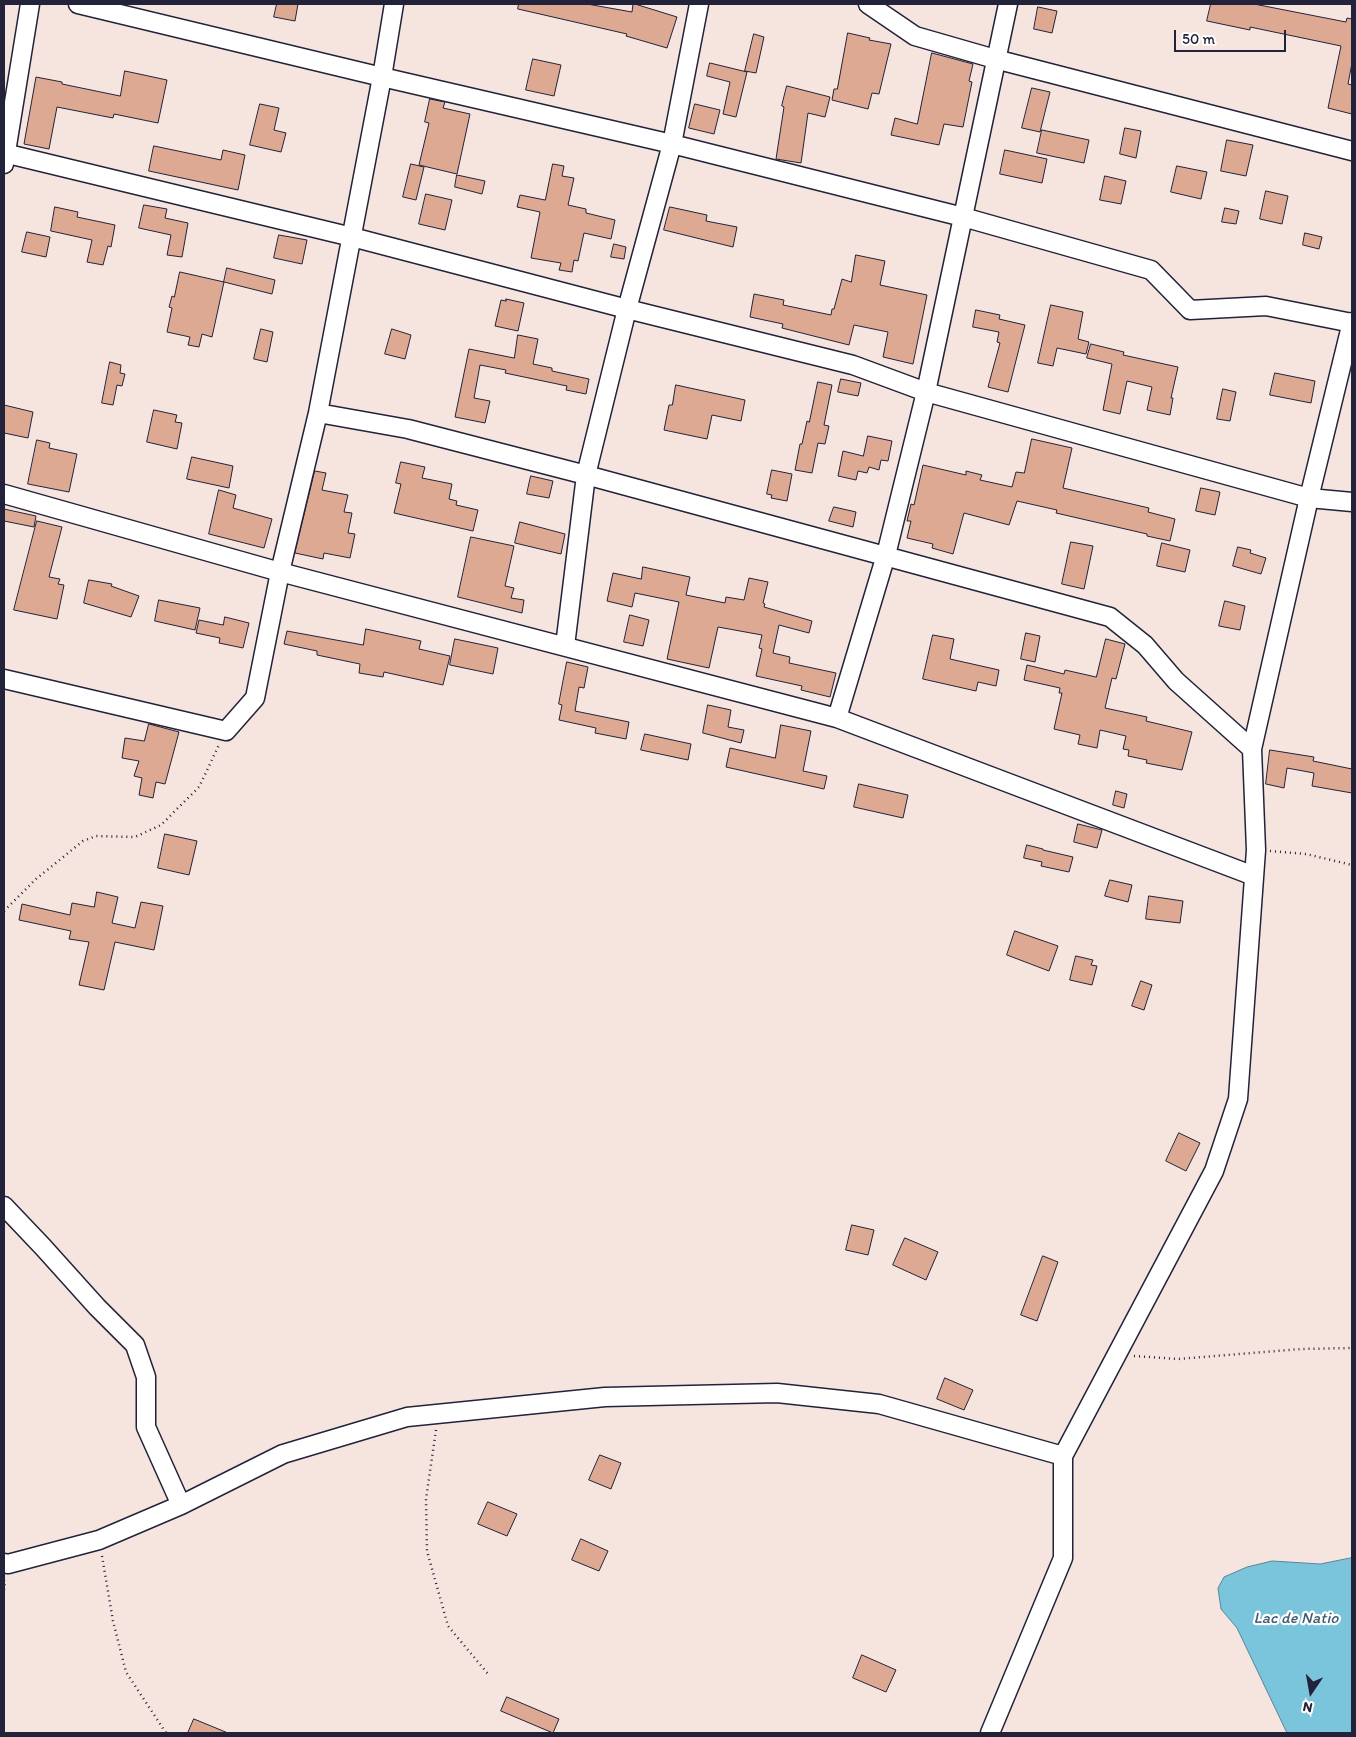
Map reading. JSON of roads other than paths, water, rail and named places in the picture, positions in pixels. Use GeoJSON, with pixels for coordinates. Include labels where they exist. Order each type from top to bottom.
{"type":"FeatureCollection","features":[{"type":"Feature","properties":{"kind":"street"},"geometry":{"type":"LineString","coordinates":[[30,4],[4,157],[352,237],[627,309],[853,365],[926,392],[1310,498],[1352,502]]}},
{"type":"Feature","properties":{"kind":"street"},"geometry":{"type":"LineString","coordinates":[[78,4],[672,144],[963,217],[1151,270],[1190,310],[1266,306],[1352,323],[1252,749],[1256,850],[1238,1099],[1214,1171],[1063,1456],[1063,1558],[990,1733]]}},
{"type":"Feature","properties":{"kind":"street"},"geometry":{"type":"LineString","coordinates":[[4,679],[226,732],[255,698],[280,572],[318,413],[382,77],[394,4]]}},
{"type":"Feature","properties":{"kind":"street"},"geometry":{"type":"LineString","coordinates":[[565,646],[586,475],[627,309],[672,144],[699,4]]}},
{"type":"Feature","properties":{"kind":"street"},"geometry":{"type":"LineString","coordinates":[[868,4],[915,36],[995,59],[1352,151]]}},
{"type":"Feature","properties":{"kind":"street"},"geometry":{"type":"LineString","coordinates":[[837,718],[886,555],[926,392],[1008,4]]}},
{"type":"Feature","properties":{"kind":"street"},"geometry":{"type":"LineString","coordinates":[[318,413],[408,429],[886,555],[1110,617],[1145,645],[1176,681],[1252,749]]}},
{"type":"Feature","properties":{"kind":"street"},"geometry":{"type":"LineString","coordinates":[[4,494],[280,572],[837,718],[1254,876]]}},
{"type":"Feature","properties":{"kind":"street"},"geometry":{"type":"LineString","coordinates":[[4,1206],[97,1307],[135,1345],[146,1377],[146,1427],[182,1505]]}},
{"type":"Feature","properties":{"kind":"street"},"geometry":{"type":"LineString","coordinates":[[4,1563],[8,1564],[99,1540],[182,1505],[283,1454],[407,1417],[605,1397],[777,1393],[879,1404],[1063,1456]]}},
{"type":"Feature","properties":{"kind":"water","name":"Lac de Natio"},"geometry":{"type":"Polygon","coordinates":[[[1352,1558],[1352,1733],[1287,1733],[1237,1628],[1221,1609],[1218,1588],[1224,1577],[1247,1567],[1272,1561],[1320,1564],[1352,1558]]]}}]}
